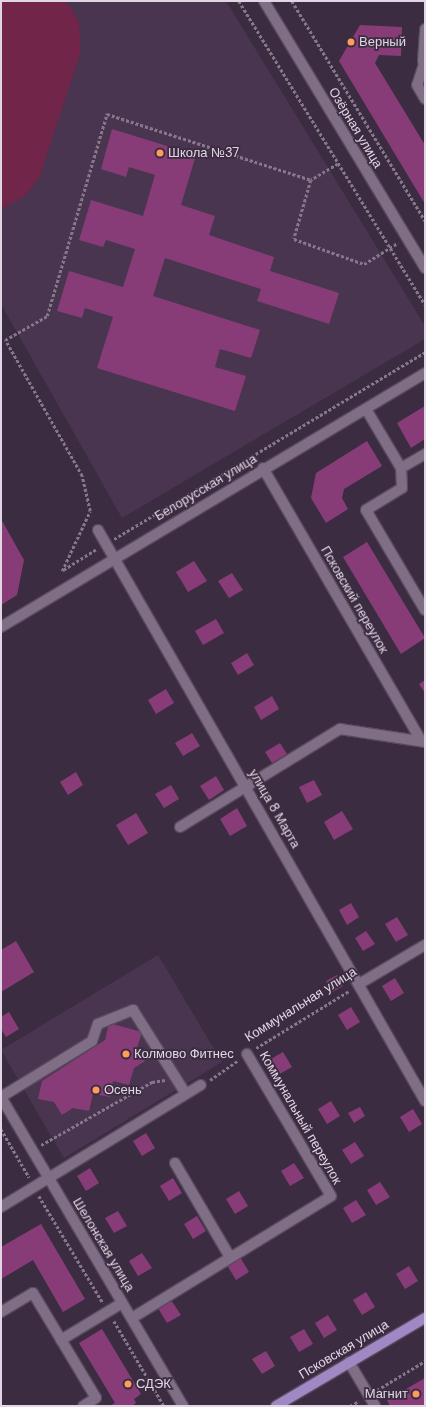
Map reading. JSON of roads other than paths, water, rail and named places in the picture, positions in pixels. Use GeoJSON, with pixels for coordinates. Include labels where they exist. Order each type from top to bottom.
{"type":"FeatureCollection","features":[{"type":"Feature","properties":{"kind":"main road","name":"Псковская улица"},"geometry":{"type":"LineString","coordinates":[[276,1406],[425,1318]]}},
{"type":"Feature","properties":{"kind":"street","name":"Озёрная улица"},"geometry":{"type":"LineString","coordinates":[[264,1],[425,268]]}},
{"type":"Feature","properties":{"kind":"street"},"geometry":{"type":"LineString","coordinates":[[425,29],[424,61],[417,85],[425,99]]}},
{"type":"Feature","properties":{"kind":"street","name":"Белорусская улица"},"geometry":{"type":"LineString","coordinates":[[1,627],[114,557],[425,373]]}},
{"type":"Feature","properties":{"kind":"street"},"geometry":{"type":"LineString","coordinates":[[366,409],[401,468],[402,488],[366,510],[425,610]]}},
{"type":"Feature","properties":{"kind":"street"},"geometry":{"type":"LineString","coordinates":[[401,468],[425,454]]}},
{"type":"Feature","properties":{"kind":"street","name":"Псковский переулок"},"geometry":{"type":"LineString","coordinates":[[263,468],[423,742]]}},
{"type":"Feature","properties":{"kind":"street","name":"улица 8 Марта"},"geometry":{"type":"LineString","coordinates":[[98,530],[246,786],[425,1101]]}},
{"type":"Feature","properties":{"kind":"street"},"geometry":{"type":"LineString","coordinates":[[180,827],[340,729],[423,742]]}},
{"type":"Feature","properties":{"kind":"street","name":"Коммунальная улица"},"geometry":{"type":"LineString","coordinates":[[359,984],[425,945]]}},
{"type":"Feature","properties":{"kind":"street"},"geometry":{"type":"LineString","coordinates":[[1,1097],[92,1041],[98,1024],[133,1010],[186,1094]]}},
{"type":"Feature","properties":{"kind":"street","name":"Коммунальный переулок"},"geometry":{"type":"LineString","coordinates":[[230,1257],[331,1196],[248,1054]]}},
{"type":"Feature","properties":{"kind":"street"},"geometry":{"type":"LineString","coordinates":[[1,1207],[201,1085]]}},
{"type":"Feature","properties":{"kind":"street","name":"Шелонская улица"},"geometry":{"type":"LineString","coordinates":[[1,1097],[183,1406]]}},
{"type":"Feature","properties":{"kind":"street"},"geometry":{"type":"LineString","coordinates":[[132,1318],[230,1257],[175,1163]]}},
{"type":"Feature","properties":{"kind":"street"},"geometry":{"type":"LineString","coordinates":[[1,1312],[33,1293],[96,1398],[83,1406]]}},
{"type":"Feature","properties":{"kind":"street"},"geometry":{"type":"LineString","coordinates":[[61,1340],[122,1303]]}},
{"type":"Feature","properties":{"kind":"street"},"geometry":{"type":"LineString","coordinates":[[349,1362],[375,1406]]}},
{"type":"Feature","properties":{"kind":"place","name":"Верный"},"geometry":{"type":"Point","coordinates":[351,42]}},
{"type":"Feature","properties":{"kind":"place","name":"Школа №37"},"geometry":{"type":"Point","coordinates":[160,153]}},
{"type":"Feature","properties":{"kind":"place","name":"Колмово Фитнес"},"geometry":{"type":"Point","coordinates":[126,1054]}},
{"type":"Feature","properties":{"kind":"place","name":"Осень"},"geometry":{"type":"Point","coordinates":[96,1090]}},
{"type":"Feature","properties":{"kind":"place","name":"СДЭК"},"geometry":{"type":"Point","coordinates":[128,1384]}},
{"type":"Feature","properties":{"kind":"place","name":"Магнит"},"geometry":{"type":"Point","coordinates":[416,1394]}}]}
